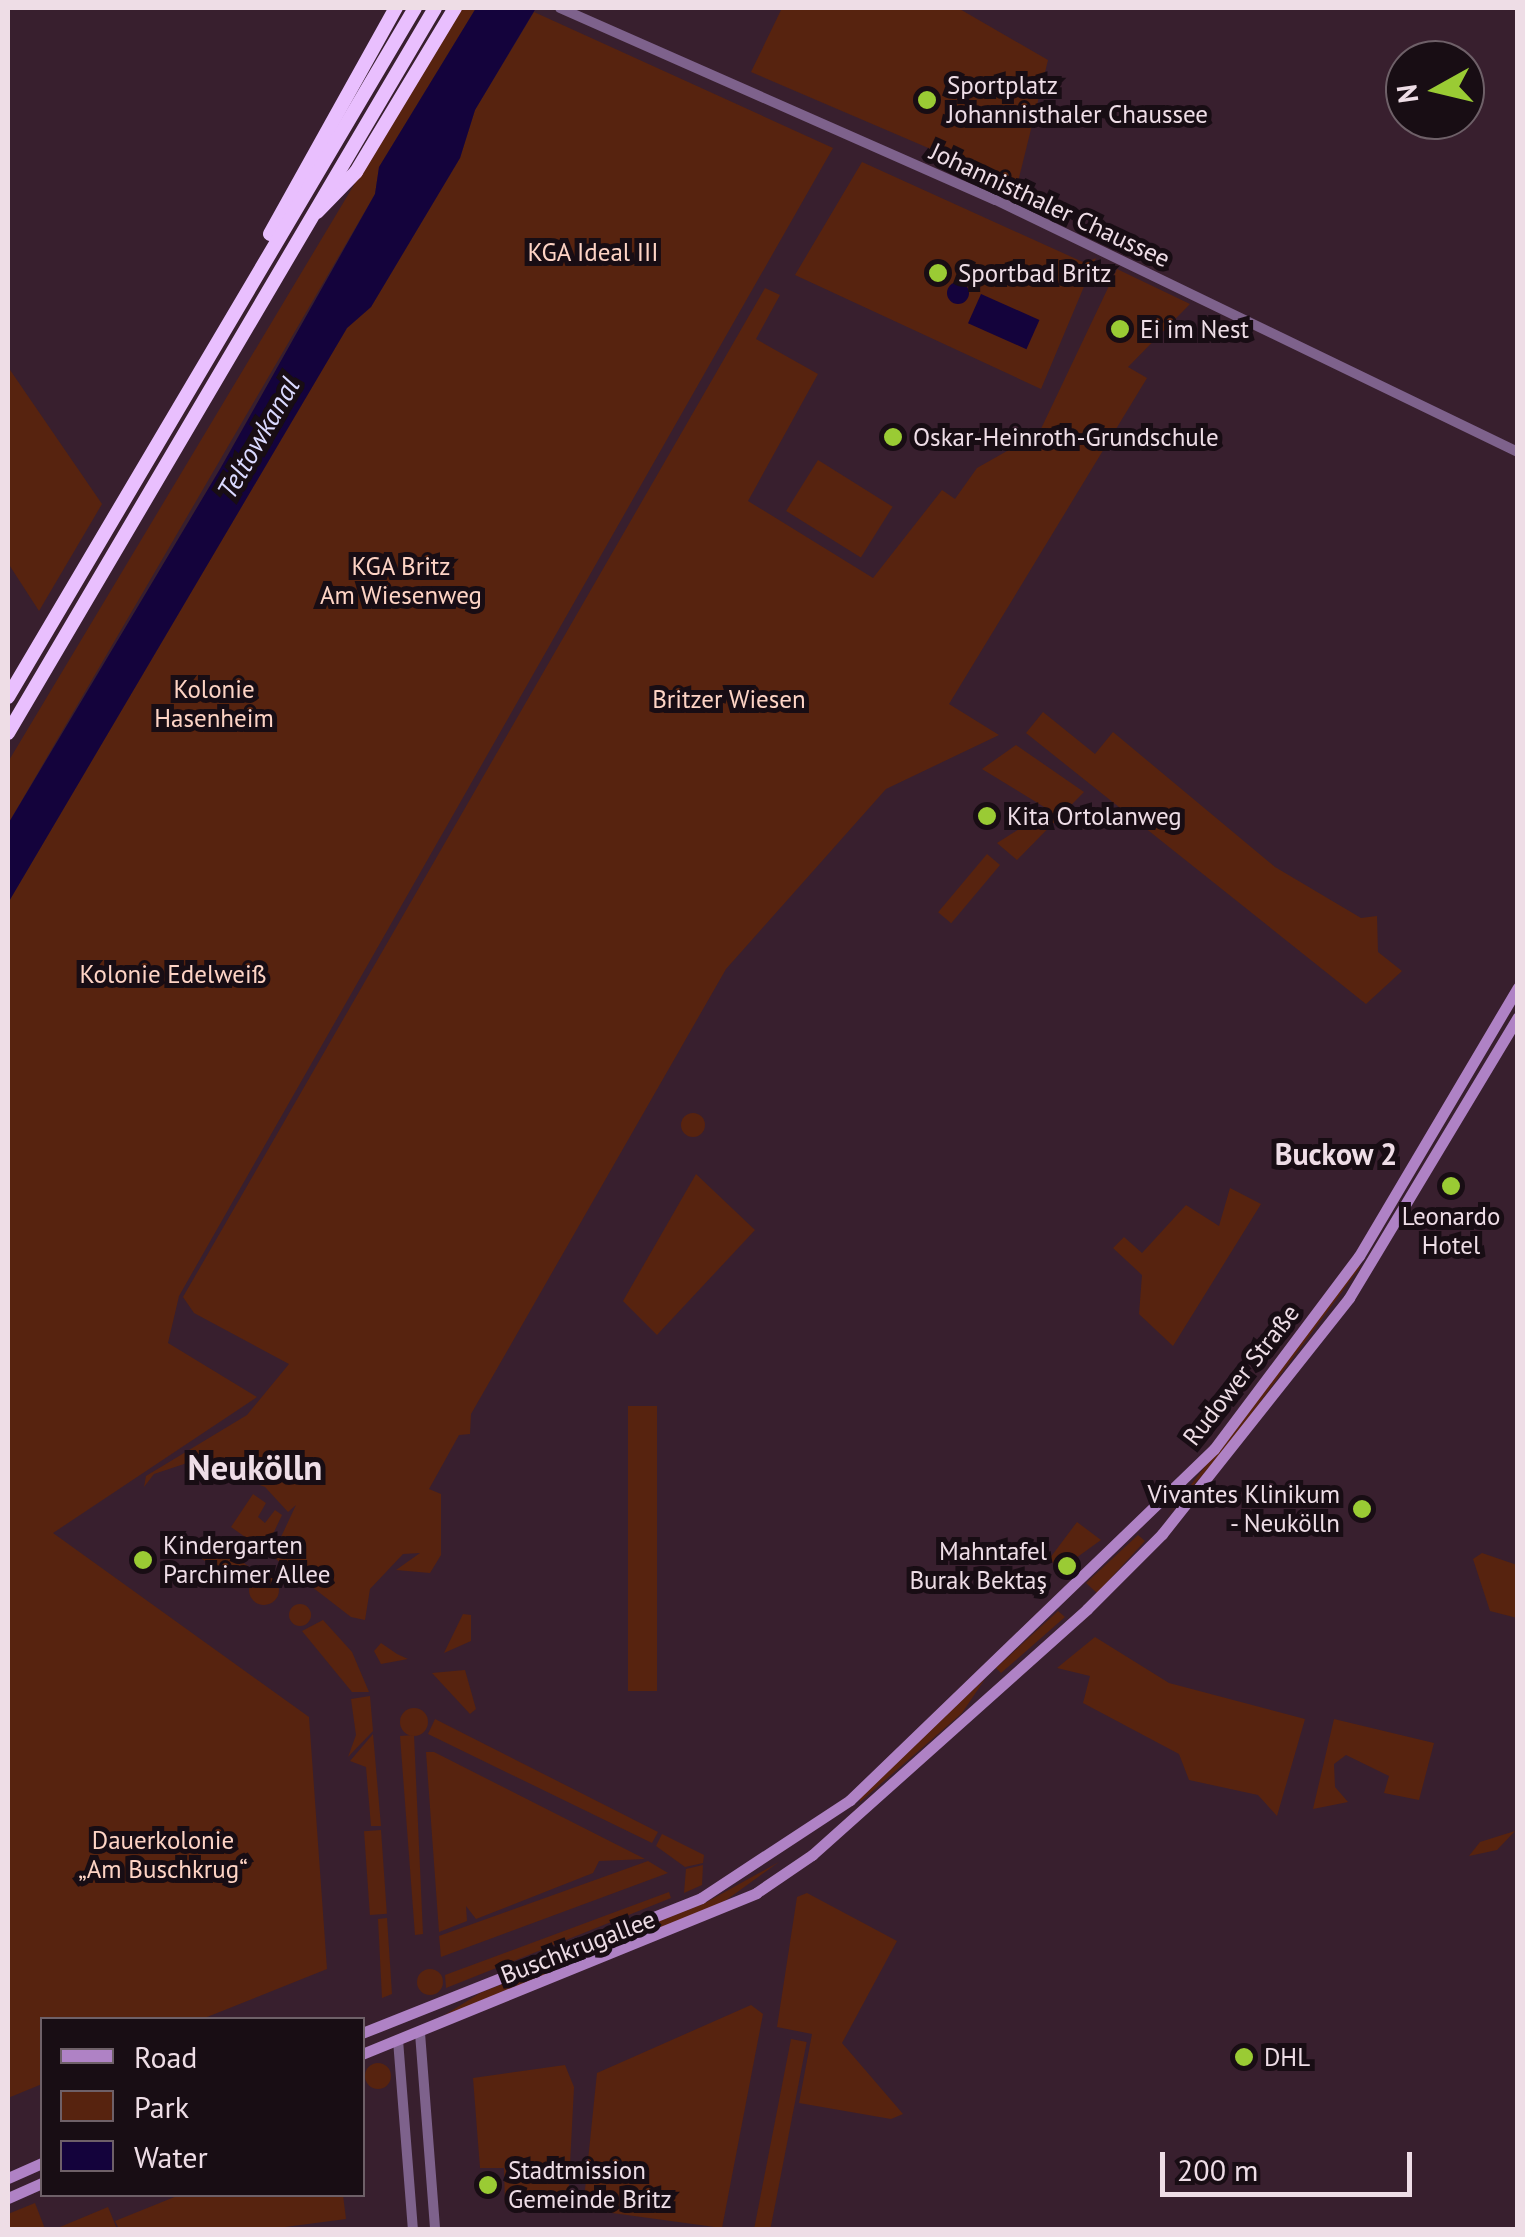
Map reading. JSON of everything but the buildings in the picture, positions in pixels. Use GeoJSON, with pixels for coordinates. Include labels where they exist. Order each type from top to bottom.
{"type":"FeatureCollection","features":[{"type":"Feature","properties":{"kind":"highway"},"geometry":{"type":"LineString","coordinates":[[268,254],[318,139],[396,8]]}},
{"type":"Feature","properties":{"kind":"highway"},"geometry":{"type":"LineString","coordinates":[[8,697],[415,8]]}},
{"type":"Feature","properties":{"kind":"highway"},"geometry":{"type":"LineString","coordinates":[[8,733],[435,8]]}},
{"type":"Feature","properties":{"kind":"highway"},"geometry":{"type":"LineString","coordinates":[[316,212],[356,172],[455,8]]}},
{"type":"Feature","properties":{"kind":"main road","name":"Rudower Straße"},"geometry":{"type":"LineString","coordinates":[[788,1848],[1214,1449],[1358,1256],[1518,987]]}},
{"type":"Feature","properties":{"kind":"main road","name":"Rudower Straße"},"geometry":{"type":"LineString","coordinates":[[800,1864],[1162,1534],[1393,1235],[1518,1017]]}},
{"type":"Feature","properties":{"kind":"main road","name":"Buschkrugallee"},"geometry":{"type":"LineString","coordinates":[[365,2033],[701,1898],[788,1848]]}},
{"type":"Feature","properties":{"kind":"main road","name":"Buschkrugallee"},"geometry":{"type":"LineString","coordinates":[[365,2053],[706,1920],[800,1864]]}},
{"type":"Feature","properties":{"kind":"main road"},"geometry":{"type":"LineString","coordinates":[[8,2178],[40,2165]]}},
{"type":"Feature","properties":{"kind":"main road"},"geometry":{"type":"LineString","coordinates":[[8,2198],[39,2185],[28,2170]]}},
{"type":"Feature","properties":{"kind":"street","name":"Johannisthaler Chaussee"},"geometry":{"type":"LineString","coordinates":[[560,8],[996,200],[1518,452]]}},
{"type":"Feature","properties":{"kind":"street"},"geometry":{"type":"LineString","coordinates":[[420,2033],[435,2230]]}},
{"type":"Feature","properties":{"kind":"street"},"geometry":{"type":"LineString","coordinates":[[398,2040],[413,2230]]}},
{"type":"Feature","properties":{"kind":"green space"},"geometry":{"type":"Polygon","coordinates":[[[460,8],[476,8],[379,167],[375,194],[8,824],[8,762],[460,8]]]}},
{"type":"Feature","properties":{"kind":"green space","name":"Sportplatz Johannisthaler Chaussee"},"geometry":{"type":"Polygon","coordinates":[[[782,8],[958,8],[1048,60],[1017,186],[751,72],[782,8]]]}},
{"type":"Feature","properties":{"kind":"green space"},"geometry":{"type":"Polygon","coordinates":[[[534,12],[833,148],[179,1296],[168,1343],[257,1397],[53,1533],[309,1717],[327,1969],[207,2017],[40,2017],[40,2085],[8,2098],[8,903],[347,328],[371,307],[460,158],[475,110],[534,12]]]}},
{"type":"Feature","properties":{"kind":"green space","name":"Sportbad Britz"},"geometry":{"type":"Polygon","coordinates":[[[862,162],[1085,263],[1096,258],[1041,389],[795,275],[862,162]]]}},
{"type":"Feature","properties":{"kind":"green space","name":"Britzer Wiesen"},"geometry":{"type":"Polygon","coordinates":[[[1117,269],[1190,304],[1128,367],[1147,378],[949,704],[999,735],[886,789],[726,969],[471,1414],[470,1434],[459,1435],[429,1489],[441,1494],[441,1555],[430,1573],[396,1570],[420,1553],[403,1554],[370,1589],[365,1620],[351,1617],[272,1556],[296,1505],[288,1512],[265,1487],[196,1460],[154,1474],[144,1487],[146,1476],[247,1415],[289,1364],[194,1313],[183,1297],[765,288],[780,295],[756,339],[818,374],[748,501],[873,578],[942,490],[955,499],[977,468],[1039,433],[1117,269]]]}},
{"type":"Feature","properties":{"kind":"green space"},"geometry":{"type":"Polygon","coordinates":[[[8,367],[102,504],[39,611],[8,563],[8,367]]]}},
{"type":"Feature","properties":{"kind":"green space"},"geometry":{"type":"Polygon","coordinates":[[[818,460],[893,507],[861,558],[786,511],[818,460]]]}},
{"type":"Feature","properties":{"kind":"green space"},"geometry":{"type":"Polygon","coordinates":[[[1043,712],[1095,754],[1113,732],[1275,867],[1361,918],[1377,916],[1378,952],[1402,971],[1366,1004],[1026,733],[1043,712]]]}},
{"type":"Feature","properties":{"kind":"green space"},"geometry":{"type":"Polygon","coordinates":[[[1016,745],[1084,792],[1017,860],[997,843],[1049,810],[982,769],[1016,745]]]}},
{"type":"Feature","properties":{"kind":"green space"},"geometry":{"type":"Polygon","coordinates":[[[987,854],[1000,865],[951,923],[938,912],[987,854]]]}},
{"type":"Feature","properties":{"kind":"green space"},"geometry":{"type":"Polygon","coordinates":[[[693,1113],[702,1116],[702,1134],[693,1137],[684,1134],[681,1125],[684,1116],[693,1113]]]}},
{"type":"Feature","properties":{"kind":"green space"},"geometry":{"type":"Polygon","coordinates":[[[696,1174],[755,1230],[657,1335],[623,1301],[696,1174]]]}},
{"type":"Feature","properties":{"kind":"green space"},"geometry":{"type":"Polygon","coordinates":[[[1230,1188],[1261,1204],[1173,1346],[1139,1314],[1142,1275],[1113,1248],[1124,1237],[1142,1253],[1186,1205],[1219,1226],[1230,1188]]]}},
{"type":"Feature","properties":{"kind":"green space"},"geometry":{"type":"Polygon","coordinates":[[[1361,1266],[1229,1444],[1168,1515],[1357,1267],[1361,1266]]]}},
{"type":"Feature","properties":{"kind":"green space"},"geometry":{"type":"Polygon","coordinates":[[[628,1406],[657,1406],[657,1691],[628,1691],[628,1406]]]}},
{"type":"Feature","properties":{"kind":"green space"},"geometry":{"type":"Polygon","coordinates":[[[253,1494],[266,1503],[258,1517],[265,1523],[275,1510],[282,1515],[265,1551],[231,1527],[253,1494]]]}},
{"type":"Feature","properties":{"kind":"green space"},"geometry":{"type":"Polygon","coordinates":[[[1077,1522],[1101,1540],[1058,1571],[1050,1558],[1077,1522]]]}},
{"type":"Feature","properties":{"kind":"green space"},"geometry":{"type":"Polygon","coordinates":[[[1138,1535],[1145,1541],[1097,1593],[1086,1583],[1138,1535]]]}},
{"type":"Feature","properties":{"kind":"green space"},"geometry":{"type":"Polygon","coordinates":[[[211,1540],[248,1566],[242,1587],[188,1549],[211,1540]]]}},
{"type":"Feature","properties":{"kind":"green space"},"geometry":{"type":"Polygon","coordinates":[[[1482,1553],[1517,1565],[1517,1618],[1490,1611],[1473,1559],[1482,1553]]]}},
{"type":"Feature","properties":{"kind":"green space"},"geometry":{"type":"Polygon","coordinates":[[[264,1575],[275,1579],[279,1590],[275,1601],[264,1605],[253,1601],[249,1590],[253,1579],[264,1575]]]}},
{"type":"Feature","properties":{"kind":"green space"},"geometry":{"type":"Polygon","coordinates":[[[300,1604],[308,1607],[308,1623],[300,1626],[292,1623],[289,1615],[292,1607],[300,1604]]]}},
{"type":"Feature","properties":{"kind":"green space"},"geometry":{"type":"Polygon","coordinates":[[[1058,1611],[1065,1617],[1001,1673],[996,1668],[1058,1611]]]}},
{"type":"Feature","properties":{"kind":"green space"},"geometry":{"type":"Polygon","coordinates":[[[463,1614],[471,1615],[471,1641],[444,1653],[463,1614]]]}},
{"type":"Feature","properties":{"kind":"green space"},"geometry":{"type":"Polygon","coordinates":[[[323,1620],[352,1652],[369,1692],[352,1692],[302,1631],[323,1620]]]}},
{"type":"Feature","properties":{"kind":"green space"},"geometry":{"type":"Polygon","coordinates":[[[1095,1637],[1169,1683],[1305,1719],[1277,1816],[1258,1795],[1189,1780],[1179,1754],[1083,1703],[1090,1676],[1057,1668],[1095,1637]]]}},
{"type":"Feature","properties":{"kind":"green space"},"geometry":{"type":"Polygon","coordinates":[[[381,1643],[408,1659],[381,1664],[374,1651],[381,1643]]]}},
{"type":"Feature","properties":{"kind":"green space"},"geometry":{"type":"Polygon","coordinates":[[[465,1670],[476,1709],[470,1714],[432,1673],[465,1670]]]}},
{"type":"Feature","properties":{"kind":"green space"},"geometry":{"type":"Polygon","coordinates":[[[985,1679],[962,1713],[860,1802],[860,1795],[985,1679]]]}},
{"type":"Feature","properties":{"kind":"green space"},"geometry":{"type":"Polygon","coordinates":[[[370,1696],[373,1731],[348,1757],[356,1735],[351,1699],[370,1696]]]}},
{"type":"Feature","properties":{"kind":"green space"},"geometry":{"type":"Polygon","coordinates":[[[414,1708],[424,1712],[428,1722],[424,1732],[414,1736],[404,1732],[400,1722],[404,1712],[414,1708]]]}},
{"type":"Feature","properties":{"kind":"green space"},"geometry":{"type":"Polygon","coordinates":[[[435,1719],[658,1832],[652,1843],[428,1734],[435,1719]]]}},
{"type":"Feature","properties":{"kind":"green space"},"geometry":{"type":"Polygon","coordinates":[[[1334,1719],[1434,1743],[1419,1800],[1384,1793],[1389,1776],[1346,1755],[1334,1764],[1335,1787],[1348,1802],[1313,1809],[1334,1719]]]}},
{"type":"Feature","properties":{"kind":"green space"},"geometry":{"type":"Polygon","coordinates":[[[373,1734],[381,1826],[371,1826],[366,1767],[350,1761],[373,1734]]]}},
{"type":"Feature","properties":{"kind":"green space"},"geometry":{"type":"Polygon","coordinates":[[[414,1735],[423,1934],[415,1935],[400,1736],[414,1735]]]}},
{"type":"Feature","properties":{"kind":"green space"},"geometry":{"type":"Polygon","coordinates":[[[426,1752],[434,1752],[645,1859],[599,1861],[593,1873],[476,1919],[466,1906],[467,1921],[439,1932],[426,1752]]]}},
{"type":"Feature","properties":{"kind":"green space"},"geometry":{"type":"Polygon","coordinates":[[[381,1830],[387,1914],[370,1915],[364,1831],[381,1830]]]}},
{"type":"Feature","properties":{"kind":"green space"},"geometry":{"type":"Polygon","coordinates":[[[1515,1831],[1497,1850],[1469,1856],[1480,1842],[1515,1831]]]}},
{"type":"Feature","properties":{"kind":"green space"},"geometry":{"type":"Polygon","coordinates":[[[662,1834],[704,1855],[703,1863],[685,1867],[656,1846],[662,1834]]]}},
{"type":"Feature","properties":{"kind":"green space"},"geometry":{"type":"Polygon","coordinates":[[[648,1861],[668,1873],[441,1957],[439,1936],[648,1861]]]}},
{"type":"Feature","properties":{"kind":"green space"},"geometry":{"type":"Polygon","coordinates":[[[779,1862],[718,1906],[432,2023],[480,1993],[705,1903],[779,1862]]]}},
{"type":"Feature","properties":{"kind":"green space"},"geometry":{"type":"Polygon","coordinates":[[[703,1865],[702,1885],[684,1893],[686,1869],[703,1865]]]}},
{"type":"Feature","properties":{"kind":"green space"},"geometry":{"type":"Polygon","coordinates":[[[669,1892],[671,1898],[446,1988],[445,1975],[669,1892]]]}},
{"type":"Feature","properties":{"kind":"green space"},"geometry":{"type":"Polygon","coordinates":[[[807,1893],[897,1941],[842,2043],[903,2114],[891,2119],[799,2103],[812,2034],[777,2027],[797,1897],[807,1893]]]}},
{"type":"Feature","properties":{"kind":"green space"},"geometry":{"type":"Polygon","coordinates":[[[387,1918],[392,1994],[382,1998],[378,1919],[387,1918]]]}},
{"type":"Feature","properties":{"kind":"green space"},"geometry":{"type":"Polygon","coordinates":[[[430,1969],[439,1973],[443,1982],[439,1991],[430,1995],[421,1991],[417,1982],[421,1973],[430,1969]]]}},
{"type":"Feature","properties":{"kind":"green space"},"geometry":{"type":"Polygon","coordinates":[[[751,2005],[763,2014],[722,2228],[583,2209],[597,2073],[751,2005]]]}},
{"type":"Feature","properties":{"kind":"green space"},"geometry":{"type":"Polygon","coordinates":[[[791,2039],[807,2042],[770,2230],[754,2228],[791,2039]]]}},
{"type":"Feature","properties":{"kind":"green space"},"geometry":{"type":"Polygon","coordinates":[[[378,2063],[387,2067],[391,2076],[387,2085],[378,2089],[369,2085],[365,2076],[369,2067],[378,2063]]]}},
{"type":"Feature","properties":{"kind":"green space"},"geometry":{"type":"Polygon","coordinates":[[[565,2065],[574,2087],[568,2203],[505,2205],[504,2168],[480,2168],[473,2078],[565,2065]]]}},
{"type":"Feature","properties":{"kind":"green space"},"geometry":{"type":"Polygon","coordinates":[[[175,2197],[343,2197],[346,2219],[270,2229],[119,2229],[115,2221],[175,2197]]]}},
{"type":"Feature","properties":{"kind":"green space"},"geometry":{"type":"Polygon","coordinates":[[[35,2203],[45,2229],[8,2229],[8,2214],[35,2203]]]}},
{"type":"Feature","properties":{"kind":"green space"},"geometry":{"type":"Polygon","coordinates":[[[108,2207],[117,2229],[60,2227],[108,2207]]]}},
{"type":"Feature","properties":{"kind":"water","name":"Teltowkanal"},"geometry":{"type":"Polygon","coordinates":[[[476,8],[536,8],[475,110],[460,158],[371,307],[347,328],[8,903],[8,824],[220,469],[375,194],[379,167],[476,8]]]}},
{"type":"Feature","properties":{"kind":"water"},"geometry":{"type":"Polygon","coordinates":[[[954,282],[962,282],[969,293],[962,304],[954,304],[947,297],[947,289],[954,282]]]}},
{"type":"Feature","properties":{"kind":"water"},"geometry":{"type":"Polygon","coordinates":[[[981,294],[1039,320],[1026,349],[968,323],[981,294]]]}},
{"type":"Feature","properties":{"kind":"place","name":"Sportplatz Johannisthaler Chaussee"},"geometry":{"type":"Point","coordinates":[927,100]}},
{"type":"Feature","properties":{"kind":"place","name":"Sportbad Britz"},"geometry":{"type":"Point","coordinates":[938,273]}},
{"type":"Feature","properties":{"kind":"place","name":"Ei im Nest"},"geometry":{"type":"Point","coordinates":[1120,329]}},
{"type":"Feature","properties":{"kind":"place","name":"Oskar-Heinroth-Grundschule"},"geometry":{"type":"Point","coordinates":[893,437]}},
{"type":"Feature","properties":{"kind":"place","name":"Kita Ortolanweg"},"geometry":{"type":"Point","coordinates":[987,816]}},
{"type":"Feature","properties":{"kind":"place","name":"Leonardo Hotel"},"geometry":{"type":"Point","coordinates":[1451,1186]}},
{"type":"Feature","properties":{"kind":"place","name":"Vivantes Klinikum - Neukölln"},"geometry":{"type":"Point","coordinates":[1362,1509]}},
{"type":"Feature","properties":{"kind":"place","name":"Kindergarten Parchimer Allee"},"geometry":{"type":"Point","coordinates":[143,1560]}},
{"type":"Feature","properties":{"kind":"place","name":"Mahntafel Burak Bektaş"},"geometry":{"type":"Point","coordinates":[1067,1566]}},
{"type":"Feature","properties":{"kind":"place","name":"DHL"},"geometry":{"type":"Point","coordinates":[1244,2057]}},
{"type":"Feature","properties":{"kind":"place","name":"Stadtmission Gemeinde Britz"},"geometry":{"type":"Point","coordinates":[488,2185]}},
{"type":"Feature","properties":{"kind":"district","name":"Buckow 2"},"geometry":{"type":"Point","coordinates":[1336,1154]}},
{"type":"Feature","properties":{"kind":"district","name":"Neukölln"},"geometry":{"type":"Point","coordinates":[255,1467]}},
{"type":"Feature","properties":{"kind":"park label","name":"KGA Ideal III"},"geometry":{"type":"Point","coordinates":[593,252]}},
{"type":"Feature","properties":{"kind":"park label","name":"KGA Britz Am Wiesenweg"},"geometry":{"type":"Point","coordinates":[401,582]}},
{"type":"Feature","properties":{"kind":"park label","name":"Kolonie Hasenheim"},"geometry":{"type":"Point","coordinates":[214,704]}},
{"type":"Feature","properties":{"kind":"park label","name":"Kolonie Edelweiß"},"geometry":{"type":"Point","coordinates":[173,974]}},
{"type":"Feature","properties":{"kind":"park label","name":"Dauerkolonie „Am Buschkrug“"},"geometry":{"type":"Point","coordinates":[163,1856]}}]}
